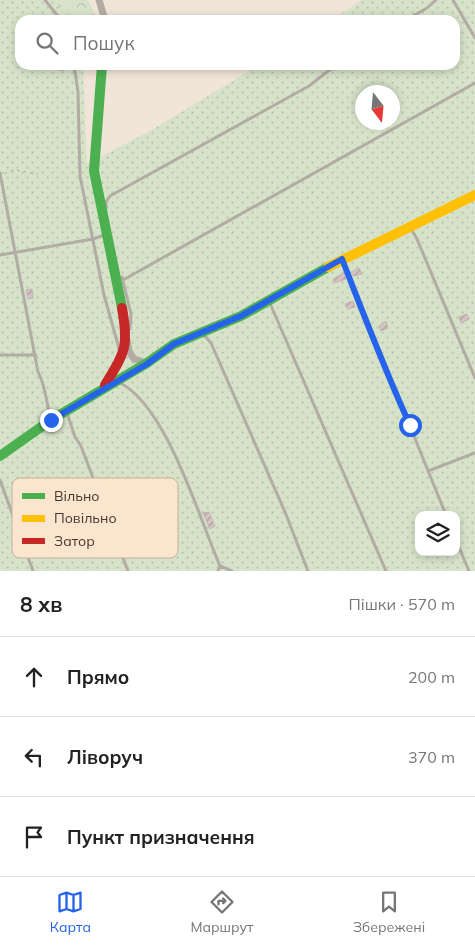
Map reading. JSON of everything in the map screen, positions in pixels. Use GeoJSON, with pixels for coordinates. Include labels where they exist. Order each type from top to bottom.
{"type":"FeatureCollection","features":[{"type":"Feature","properties":{"kind":"street"},"geometry":{"type":"LineString","coordinates":[[99,0],[104,15]]}},
{"type":"Feature","properties":{"kind":"street"},"geometry":{"type":"LineString","coordinates":[[102,70],[94,146],[94,171],[129,351],[134,359],[147,364]]}},
{"type":"Feature","properties":{"kind":"street"},"geometry":{"type":"LineString","coordinates":[[0,456],[51,420],[109,383],[147,364],[174,344],[241,316],[342,259],[475,195]]}},
{"type":"Feature","properties":{"kind":"street"},"geometry":{"type":"LineString","coordinates":[[109,383],[122,357],[127,335]]}},
{"type":"Feature","properties":{"kind":"lane"},"geometry":{"type":"LineString","coordinates":[[45,0],[56,15]]}},
{"type":"Feature","properties":{"kind":"lane"},"geometry":{"type":"LineString","coordinates":[[415,15],[428,8],[436,0]]}},
{"type":"Feature","properties":{"kind":"lane"},"geometry":{"type":"LineString","coordinates":[[453,0],[473,30],[475,38]]}},
{"type":"Feature","properties":{"kind":"lane"},"geometry":{"type":"LineString","coordinates":[[75,70],[78,92],[80,176],[104,295],[122,357]]}},
{"type":"Feature","properties":{"kind":"lane"},"geometry":{"type":"LineString","coordinates":[[115,245],[106,208],[106,202],[110,196],[309,86],[330,70]]}},
{"type":"Feature","properties":{"kind":"lane"},"geometry":{"type":"LineString","coordinates":[[123,280],[475,83]]}},
{"type":"Feature","properties":{"kind":"lane"},"geometry":{"type":"LineString","coordinates":[[0,173],[38,372],[44,384],[44,395],[51,420]]}},
{"type":"Feature","properties":{"kind":"lane"},"geometry":{"type":"LineString","coordinates":[[410,226],[475,378]]}},
{"type":"Feature","properties":{"kind":"lane"},"geometry":{"type":"LineString","coordinates":[[0,255],[93,239],[107,234]]}},
{"type":"Feature","properties":{"kind":"lane"},"geometry":{"type":"LineString","coordinates":[[342,259],[444,511]]}},
{"type":"Feature","properties":{"kind":"lane"},"geometry":{"type":"LineString","coordinates":[[121,270],[132,324],[127,335]]}},
{"type":"Feature","properties":{"kind":"lane"},"geometry":{"type":"LineString","coordinates":[[269,300],[386,571]]}},
{"type":"Feature","properties":{"kind":"lane"},"geometry":{"type":"LineString","coordinates":[[202,333],[211,343],[285,512],[308,571]]}},
{"type":"Feature","properties":{"kind":"lane"},"geometry":{"type":"LineString","coordinates":[[0,355],[36,355]]}},
{"type":"Feature","properties":{"kind":"lane"},"geometry":{"type":"LineString","coordinates":[[109,383],[127,386],[156,418],[167,439],[220,566],[218,571]]}},
{"type":"Feature","properties":{"kind":"lane"},"geometry":{"type":"LineString","coordinates":[[67,411],[74,437],[80,446],[92,478]]}},
{"type":"Feature","properties":{"kind":"lane"},"geometry":{"type":"LineString","coordinates":[[428,471],[475,453]]}},
{"type":"Feature","properties":{"kind":"lane"},"geometry":{"type":"LineString","coordinates":[[0,480],[12,513]]}},
{"type":"Feature","properties":{"kind":"lane"},"geometry":{"type":"LineString","coordinates":[[460,550],[469,571]]}},
{"type":"Feature","properties":{"kind":"lane"},"geometry":{"type":"LineString","coordinates":[[28,558],[33,571]]}},
{"type":"Feature","properties":{"kind":"lane"},"geometry":{"type":"LineString","coordinates":[[123,558],[128,571]]}},
{"type":"Feature","properties":{"kind":"lane"},"geometry":{"type":"LineString","coordinates":[[220,566],[232,571]]}},
{"type":"Feature","properties":{"kind":"path"},"geometry":{"type":"LineString","coordinates":[[2,180],[9,171],[38,174]]}},
{"type":"Feature","properties":{"kind":"green space"},"geometry":{"type":"Polygon","coordinates":[[[0,0],[56,0],[62,15],[15,15],[15,70],[83,70],[87,164],[150,131],[251,70],[460,70],[460,15],[339,15],[362,0],[475,0],[475,571],[0,571],[0,0]]]}},
{"type":"Feature","properties":{"kind":"green space"},"geometry":{"type":"Polygon","coordinates":[[[56,0],[88,0],[96,15],[62,15],[56,0]]]}},
{"type":"Feature","properties":{"kind":"building"},"geometry":{"type":"Polygon","coordinates":[[[359,268],[362,274],[353,276],[351,272],[359,268]]]}},
{"type":"Feature","properties":{"kind":"building"},"geometry":{"type":"Polygon","coordinates":[[[344,273],[346,279],[335,283],[333,279],[344,273]]]}},
{"type":"Feature","properties":{"kind":"building"},"geometry":{"type":"Polygon","coordinates":[[[32,289],[33,298],[28,299],[26,290],[32,289]]]}},
{"type":"Feature","properties":{"kind":"building"},"geometry":{"type":"Polygon","coordinates":[[[353,301],[355,307],[347,309],[345,304],[353,301]]]}},
{"type":"Feature","properties":{"kind":"building"},"geometry":{"type":"Polygon","coordinates":[[[467,314],[469,319],[461,323],[459,317],[467,314]]]}},
{"type":"Feature","properties":{"kind":"building"},"geometry":{"type":"Polygon","coordinates":[[[386,321],[388,328],[381,331],[379,326],[386,321]]]}},
{"type":"Feature","properties":{"kind":"building"},"geometry":{"type":"Polygon","coordinates":[[[209,512],[215,526],[210,529],[203,513],[209,512]]]}},
{"type":"Feature","properties":{"kind":"traffic: fast"},"geometry":{"type":"LineString","coordinates":[[102,70],[94,171],[122,308]]}},
{"type":"Feature","properties":{"kind":"traffic: fast"},"geometry":{"type":"LineString","coordinates":[[0,456],[51,420],[147,363],[174,344],[241,316],[328,267]]}},
{"type":"Feature","properties":{"kind":"traffic: slow"},"geometry":{"type":"LineString","coordinates":[[328,267],[475,195]]}},
{"type":"Feature","properties":{"kind":"traffic: jam"},"geometry":{"type":"LineString","coordinates":[[105,385],[124,349],[125,332],[122,308]]}},
{"type":"Feature","properties":{"kind":"route"},"geometry":{"type":"LineString","coordinates":[[51,420],[105,386],[147,364],[174,344],[241,316],[342,259],[367,323],[376,340],[382,362],[410,425]]}}]}
